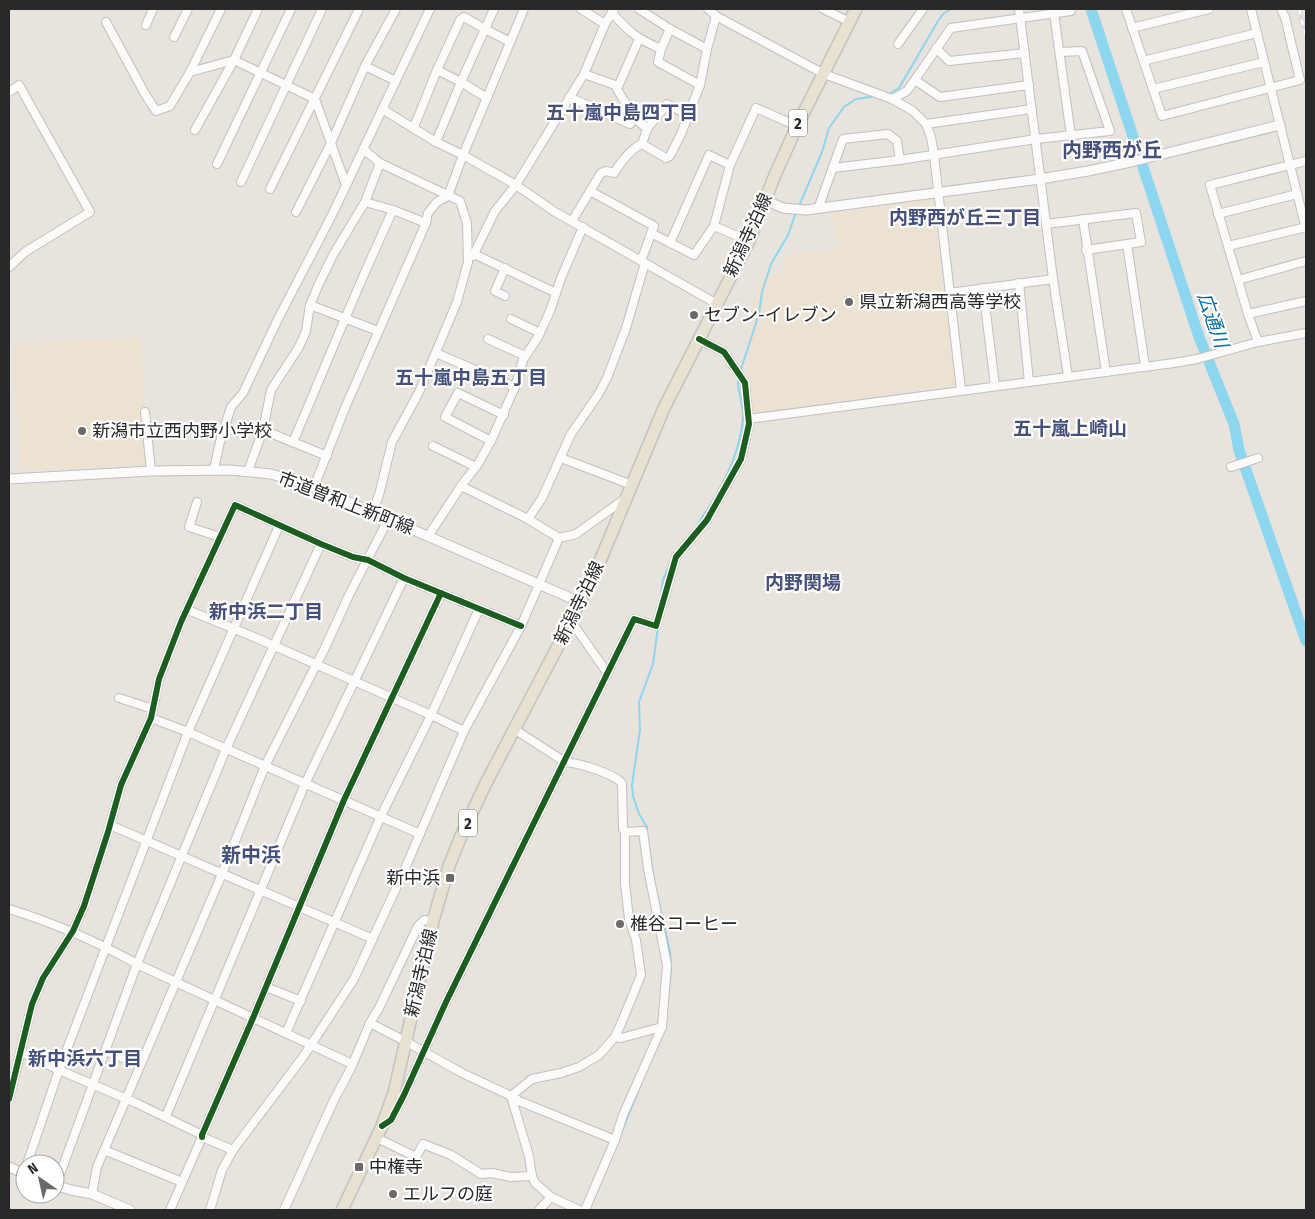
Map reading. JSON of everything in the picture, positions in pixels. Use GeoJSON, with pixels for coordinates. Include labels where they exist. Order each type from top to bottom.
{"type":"FeatureCollection","features":[{"type":"Feature","properties":{"kind":"main road","name":"新潟寺泊線"},"geometry":{"type":"LineString","coordinates":[[342,1210],[377,1138],[394,1093],[433,921],[449,866],[461,836],[486,783],[571,621],[600,561],[664,408],[749,241],[797,126],[856,9]]}},
{"type":"Feature","properties":{"kind":"street"},"geometry":{"type":"LineString","coordinates":[[146,25],[153,9]]}},
{"type":"Feature","properties":{"kind":"street"},"geometry":{"type":"LineString","coordinates":[[174,37],[188,9]]}},
{"type":"Feature","properties":{"kind":"street"},"geometry":{"type":"LineString","coordinates":[[106,22],[156,111],[170,106],[190,72],[221,9]]}},
{"type":"Feature","properties":{"kind":"street"},"geometry":{"type":"LineString","coordinates":[[195,130],[234,60],[258,9]]}},
{"type":"Feature","properties":{"kind":"street"},"geometry":{"type":"LineString","coordinates":[[217,164],[291,9]]}},
{"type":"Feature","properties":{"kind":"street"},"geometry":{"type":"LineString","coordinates":[[242,182],[322,9]]}},
{"type":"Feature","properties":{"kind":"street"},"geometry":{"type":"LineString","coordinates":[[270,189],[358,9]]}},
{"type":"Feature","properties":{"kind":"street"},"geometry":{"type":"LineString","coordinates":[[296,212],[331,143],[365,66],[396,9]]}},
{"type":"Feature","properties":{"kind":"street"},"geometry":{"type":"LineString","coordinates":[[214,470],[220,442],[231,407],[243,393],[346,185],[430,9]]}},
{"type":"Feature","properties":{"kind":"street"},"geometry":{"type":"LineString","coordinates":[[436,142],[494,9]]}},
{"type":"Feature","properties":{"kind":"street"},"geometry":{"type":"LineString","coordinates":[[314,486],[428,214],[437,202],[448,196],[463,155],[524,9]]}},
{"type":"Feature","properties":{"kind":"street"},"geometry":{"type":"LineString","coordinates":[[581,9],[605,24]]}},
{"type":"Feature","properties":{"kind":"street"},"geometry":{"type":"LineString","coordinates":[[639,9],[670,30],[707,49]]}},
{"type":"Feature","properties":{"kind":"street"},"geometry":{"type":"LineString","coordinates":[[708,9],[716,16],[824,74],[892,99],[913,111],[926,124],[931,137],[934,155],[961,390]]}},
{"type":"Feature","properties":{"kind":"street"},"geometry":{"type":"LineString","coordinates":[[823,9],[850,22]]}},
{"type":"Feature","properties":{"kind":"street"},"geometry":{"type":"LineString","coordinates":[[898,44],[923,9]]}},
{"type":"Feature","properties":{"kind":"street"},"geometry":{"type":"LineString","coordinates":[[1019,9],[1053,279],[1068,376]]}},
{"type":"Feature","properties":{"kind":"street"},"geometry":{"type":"LineString","coordinates":[[892,99],[907,91],[951,28],[1072,11],[1071,9]]}},
{"type":"Feature","properties":{"kind":"street"},"geometry":{"type":"LineString","coordinates":[[1126,9],[1162,116],[1300,80],[1285,17],[1281,9]]}},
{"type":"Feature","properties":{"kind":"street"},"geometry":{"type":"LineString","coordinates":[[1132,28],[1209,9]]}},
{"type":"Feature","properties":{"kind":"street"},"geometry":{"type":"LineString","coordinates":[[1228,246],[1306,228],[1251,9]]}},
{"type":"Feature","properties":{"kind":"street"},"geometry":{"type":"LineString","coordinates":[[468,262],[474,254],[495,211],[516,185],[584,74],[605,24],[613,11],[628,31],[639,39],[661,49]]}},
{"type":"Feature","properties":{"kind":"street"},"geometry":{"type":"LineString","coordinates":[[1054,13],[1072,136]]}},
{"type":"Feature","properties":{"kind":"street"},"geometry":{"type":"LineString","coordinates":[[414,127],[460,20],[464,16],[510,42]]}},
{"type":"Feature","properties":{"kind":"street"},"geometry":{"type":"LineString","coordinates":[[642,144],[666,158],[670,156],[681,134],[700,85],[716,16]]}},
{"type":"Feature","properties":{"kind":"street"},"geometry":{"type":"LineString","coordinates":[[670,30],[661,49],[658,62],[700,85]]}},
{"type":"Feature","properties":{"kind":"street"},"geometry":{"type":"LineString","coordinates":[[1143,61],[1257,33]]}},
{"type":"Feature","properties":{"kind":"street"},"geometry":{"type":"LineString","coordinates":[[639,39],[617,89],[635,118],[647,129]]}},
{"type":"Feature","properties":{"kind":"street"},"geometry":{"type":"LineString","coordinates":[[936,48],[949,61],[1024,53]]}},
{"type":"Feature","properties":{"kind":"street"},"geometry":{"type":"LineString","coordinates":[[833,168],[900,160],[1036,139],[1110,131],[1082,50],[1060,52]]}},
{"type":"Feature","properties":{"kind":"street"},"geometry":{"type":"LineString","coordinates":[[190,72],[234,60],[315,100],[346,185]]}},
{"type":"Feature","properties":{"kind":"street"},"geometry":{"type":"LineString","coordinates":[[1153,89],[1264,62]]}},
{"type":"Feature","properties":{"kind":"street"},"geometry":{"type":"LineString","coordinates":[[365,66],[396,81]]}},
{"type":"Feature","properties":{"kind":"street"},"geometry":{"type":"LineString","coordinates":[[438,70],[487,98]]}},
{"type":"Feature","properties":{"kind":"street"},"geometry":{"type":"LineString","coordinates":[[584,74],[618,86]]}},
{"type":"Feature","properties":{"kind":"street"},"geometry":{"type":"LineString","coordinates":[[915,80],[940,97],[1029,85]]}},
{"type":"Feature","properties":{"kind":"street"},"geometry":{"type":"LineString","coordinates":[[9,92],[19,84],[90,212],[33,247],[9,267]]}},
{"type":"Feature","properties":{"kind":"street"},"geometry":{"type":"LineString","coordinates":[[569,97],[630,124],[635,118]]}},
{"type":"Feature","properties":{"kind":"street"},"geometry":{"type":"LineString","coordinates":[[572,221],[601,173],[606,171],[614,173],[630,152],[642,144],[647,129],[667,104],[688,115]]}},
{"type":"Feature","properties":{"kind":"street"},"geometry":{"type":"LineString","coordinates":[[382,108],[436,142],[516,185],[555,212],[717,304]]}},
{"type":"Feature","properties":{"kind":"street"},"geometry":{"type":"LineString","coordinates":[[651,233],[694,255],[714,226],[730,165],[756,108],[797,126]]}},
{"type":"Feature","properties":{"kind":"street"},"geometry":{"type":"LineString","coordinates":[[926,124],[1032,109]]}},
{"type":"Feature","properties":{"kind":"street"},"geometry":{"type":"LineString","coordinates":[[766,200],[783,208],[793,210],[818,210],[1040,179],[1134,161],[1280,125]]}},
{"type":"Feature","properties":{"kind":"street"},"geometry":{"type":"LineString","coordinates":[[818,210],[843,140],[888,134],[897,141],[900,160]]}},
{"type":"Feature","properties":{"kind":"street"},"geometry":{"type":"LineString","coordinates":[[363,149],[380,163],[460,201],[467,223],[468,262],[457,302],[419,392],[392,442],[373,511]]}},
{"type":"Feature","properties":{"kind":"street"},"geometry":{"type":"LineString","coordinates":[[670,243],[709,155],[730,165]]}},
{"type":"Feature","properties":{"kind":"street"},"geometry":{"type":"LineString","coordinates":[[1258,342],[1210,185],[1306,161]]}},
{"type":"Feature","properties":{"kind":"street"},"geometry":{"type":"LineString","coordinates":[[248,471],[263,430],[271,390],[299,347],[306,331],[310,305],[333,255],[365,202],[380,163]]}},
{"type":"Feature","properties":{"kind":"street"},"geometry":{"type":"LineString","coordinates":[[528,520],[542,498],[562,458],[571,434],[598,395],[606,378],[626,328],[654,226],[590,191]]}},
{"type":"Feature","properties":{"kind":"street"},"geometry":{"type":"LineString","coordinates":[[1218,214],[1298,194]]}},
{"type":"Feature","properties":{"kind":"street"},"geometry":{"type":"LineString","coordinates":[[365,202],[426,222]]}},
{"type":"Feature","properties":{"kind":"street"},"geometry":{"type":"LineString","coordinates":[[293,442],[346,319],[369,260],[393,210]]}},
{"type":"Feature","properties":{"kind":"street"},"geometry":{"type":"LineString","coordinates":[[1046,224],[1136,212],[1141,242],[1086,250]]}},
{"type":"Feature","properties":{"kind":"street"},"geometry":{"type":"LineString","coordinates":[[1083,220],[1086,250],[1106,372]]}},
{"type":"Feature","properties":{"kind":"street"},"geometry":{"type":"LineString","coordinates":[[714,226],[749,241]]}},
{"type":"Feature","properties":{"kind":"street"},"geometry":{"type":"LineString","coordinates":[[429,535],[461,486],[476,467],[491,441],[504,415],[523,360],[540,333],[583,228]]}},
{"type":"Feature","properties":{"kind":"street"},"geometry":{"type":"LineString","coordinates":[[1127,244],[1145,366]]}},
{"type":"Feature","properties":{"kind":"street"},"geometry":{"type":"LineString","coordinates":[[474,254],[556,293]]}},
{"type":"Feature","properties":{"kind":"street"},"geometry":{"type":"LineString","coordinates":[[1238,280],[1306,261]]}},
{"type":"Feature","properties":{"kind":"street"},"geometry":{"type":"LineString","coordinates":[[505,268],[495,291],[505,296]]}},
{"type":"Feature","properties":{"kind":"street"},"geometry":{"type":"LineString","coordinates":[[949,293],[1053,279]]}},
{"type":"Feature","properties":{"kind":"street"},"geometry":{"type":"LineString","coordinates":[[1019,283],[1029,382]]}},
{"type":"Feature","properties":{"kind":"street"},"geometry":{"type":"LineString","coordinates":[[983,288],[995,386]]}},
{"type":"Feature","properties":{"kind":"street"},"geometry":{"type":"LineString","coordinates":[[1248,314],[1306,301]]}},
{"type":"Feature","properties":{"kind":"street"},"geometry":{"type":"LineString","coordinates":[[310,305],[378,331]]}},
{"type":"Feature","properties":{"kind":"street"},"geometry":{"type":"LineString","coordinates":[[511,319],[540,333]]}},
{"type":"Feature","properties":{"kind":"street"},"geometry":{"type":"LineString","coordinates":[[748,419],[1145,366],[1201,357],[1258,342],[1306,333]]}},
{"type":"Feature","properties":{"kind":"street"},"geometry":{"type":"LineString","coordinates":[[488,339],[526,356]]}},
{"type":"Feature","properties":{"kind":"street"},"geometry":{"type":"LineString","coordinates":[[382,1126],[391,1120],[404,1095],[446,1002],[634,619],[656,626],[676,557],[707,520],[741,459],[749,424],[745,383],[724,352],[698,339]]}},
{"type":"Feature","properties":{"kind":"street"},"geometry":{"type":"LineString","coordinates":[[436,353],[515,387]]}},
{"type":"Feature","properties":{"kind":"street"},"geometry":{"type":"LineString","coordinates":[[491,441],[445,417],[458,393],[504,415]]}},
{"type":"Feature","properties":{"kind":"street"},"geometry":{"type":"LineString","coordinates":[[145,412],[151,471]]}},
{"type":"Feature","properties":{"kind":"street"},"geometry":{"type":"LineString","coordinates":[[263,430],[327,456]]}},
{"type":"Feature","properties":{"kind":"street"},"geometry":{"type":"LineString","coordinates":[[433,446],[476,467]]}},
{"type":"Feature","properties":{"kind":"street"},"geometry":{"type":"LineString","coordinates":[[562,458],[632,485]]}},
{"type":"Feature","properties":{"kind":"street"},"geometry":{"type":"LineString","coordinates":[[1233,466],[1258,458]]}},
{"type":"Feature","properties":{"kind":"street","name":"市道曽和上新町線"},"geometry":{"type":"LineString","coordinates":[[9,479],[151,471],[214,470],[272,474],[314,486],[580,602]]}},
{"type":"Feature","properties":{"kind":"street"},"geometry":{"type":"LineString","coordinates":[[461,486],[559,538],[576,534],[626,498]]}},
{"type":"Feature","properties":{"kind":"street"},"geometry":{"type":"LineString","coordinates":[[197,502],[189,527],[220,536]]}},
{"type":"Feature","properties":{"kind":"street"},"geometry":{"type":"LineString","coordinates":[[9,1099],[32,1004],[43,978],[73,931],[84,906],[121,785],[151,718],[159,679],[181,622],[235,504],[321,544],[353,557],[368,560],[404,578],[520,626]]}},
{"type":"Feature","properties":{"kind":"street"},"geometry":{"type":"LineString","coordinates":[[92,1194],[97,1167],[222,874],[265,766],[389,518]]}},
{"type":"Feature","properties":{"kind":"street"},"geometry":{"type":"LineString","coordinates":[[30,1154],[105,946],[148,841],[188,732],[279,526]]}},
{"type":"Feature","properties":{"kind":"street"},"geometry":{"type":"LineString","coordinates":[[210,1210],[222,1170],[233,1150],[283,1085],[354,979],[464,732],[520,626],[559,538]]}},
{"type":"Feature","properties":{"kind":"street"},"geometry":{"type":"LineString","coordinates":[[65,1159],[137,964],[226,749],[321,544]]}},
{"type":"Feature","properties":{"kind":"street"},"geometry":{"type":"LineString","coordinates":[[166,1116],[305,784],[404,578]]}},
{"type":"Feature","properties":{"kind":"street"},"geometry":{"type":"LineString","coordinates":[[170,1210],[344,800],[440,592]]}},
{"type":"Feature","properties":{"kind":"street"},"geometry":{"type":"LineString","coordinates":[[286,1033],[381,816],[431,715],[479,609]]}},
{"type":"Feature","properties":{"kind":"street"},"geometry":{"type":"LineString","coordinates":[[188,610],[316,664],[431,715],[464,732]]}},
{"type":"Feature","properties":{"kind":"street"},"geometry":{"type":"LineString","coordinates":[[571,621],[608,674]]}},
{"type":"Feature","properties":{"kind":"street"},"geometry":{"type":"LineString","coordinates":[[119,698],[153,709]]}},
{"type":"Feature","properties":{"kind":"street"},"geometry":{"type":"LineString","coordinates":[[151,718],[188,732],[420,834]]}},
{"type":"Feature","properties":{"kind":"street"},"geometry":{"type":"LineString","coordinates":[[511,1096],[532,1079],[579,1067],[599,1055],[615,1037],[641,976],[636,940],[629,919],[625,883],[625,832],[623,829],[622,783],[619,779],[600,772],[565,762],[514,729]]}},
{"type":"Feature","properties":{"kind":"street"},"geometry":{"type":"LineString","coordinates":[[110,825],[373,939]]}},
{"type":"Feature","properties":{"kind":"street"},"geometry":{"type":"LineString","coordinates":[[585,1210],[615,1140],[627,1106],[662,1027],[667,965],[648,869],[645,839],[643,831],[625,832]]}},
{"type":"Feature","properties":{"kind":"street"},"geometry":{"type":"LineString","coordinates":[[9,909],[73,931],[137,964],[352,1064]]}},
{"type":"Feature","properties":{"kind":"street"},"geometry":{"type":"LineString","coordinates":[[284,1210],[370,1023],[418,926],[424,920],[433,921]]}},
{"type":"Feature","properties":{"kind":"street"},"geometry":{"type":"LineString","coordinates":[[266,987],[300,1001]]}},
{"type":"Feature","properties":{"kind":"street"},"geometry":{"type":"LineString","coordinates":[[370,1023],[518,1101],[615,1140]]}},
{"type":"Feature","properties":{"kind":"street"},"geometry":{"type":"LineString","coordinates":[[615,1037],[621,1038],[662,1027]]}},
{"type":"Feature","properties":{"kind":"street"},"geometry":{"type":"LineString","coordinates":[[106,1051],[140,1065]]}},
{"type":"Feature","properties":{"kind":"street"},"geometry":{"type":"LineString","coordinates":[[21,1052],[125,1100],[166,1116],[202,1136],[233,1150]]}},
{"type":"Feature","properties":{"kind":"street"},"geometry":{"type":"LineString","coordinates":[[511,1096],[529,1156],[532,1176],[536,1183],[551,1196],[579,1210]]}},
{"type":"Feature","properties":{"kind":"street"},"geometry":{"type":"LineString","coordinates":[[377,1138],[416,1157],[424,1144],[451,1155],[481,1174],[511,1177],[532,1176]]}},
{"type":"Feature","properties":{"kind":"street"},"geometry":{"type":"LineString","coordinates":[[104,1150],[182,1182]]}},
{"type":"Feature","properties":{"kind":"street"},"geometry":{"type":"LineString","coordinates":[[65,1188],[92,1194],[130,1210]]}},
{"type":"Feature","properties":{"kind":"street"},"geometry":{"type":"LineString","coordinates":[[539,1210],[551,1196]]}},
{"type":"Feature","properties":{"kind":"shaded area","name":"県立新潟西高等学校"},"geometry":{"type":"Polygon","coordinates":[[[931,199],[956,385],[751,413],[748,370],[754,297],[760,277],[786,273],[783,256],[836,248],[832,214],[931,199]]]}},
{"type":"Feature","properties":{"kind":"shaded area","name":"新潟市立西内野小学校"},"geometry":{"type":"Polygon","coordinates":[[[141,337],[148,461],[145,464],[22,471],[20,468],[13,345],[141,337]]]}},
{"type":"Feature","properties":{"kind":"waterway"},"geometry":{"type":"LineString","coordinates":[[889,94],[899,88],[938,21],[943,14],[951,9]]}},
{"type":"Feature","properties":{"kind":"waterway","name":"広通川"},"geometry":{"type":"LineString","coordinates":[[1091,9],[1199,337],[1234,424],[1239,450],[1306,641]]}},
{"type":"Feature","properties":{"kind":"waterway"},"geometry":{"type":"LineString","coordinates":[[799,206],[822,152],[829,128],[844,107],[856,99],[877,96]]}},
{"type":"Feature","properties":{"kind":"waterway"},"geometry":{"type":"LineString","coordinates":[[740,372],[759,314],[762,292],[771,264],[788,235],[796,212]]}},
{"type":"Feature","properties":{"kind":"waterway"},"geometry":{"type":"LineString","coordinates":[[688,538],[716,496],[737,450],[743,417],[738,379]]}},
{"type":"Feature","properties":{"kind":"waterway"},"geometry":{"type":"LineString","coordinates":[[661,595],[663,579],[672,560]]}},
{"type":"Feature","properties":{"kind":"waterway"},"geometry":{"type":"LineString","coordinates":[[647,833],[647,827],[639,814],[633,796],[632,785],[640,730],[639,702],[653,664],[658,627]]}},
{"type":"Feature","properties":{"kind":"waterway"},"geometry":{"type":"LineString","coordinates":[[648,841],[655,886],[670,952],[669,991]]}},
{"type":"Feature","properties":{"kind":"waterway"},"geometry":{"type":"LineString","coordinates":[[615,1148],[647,1069]]}},
{"type":"Feature","properties":{"kind":"railway"},"geometry":{"type":"LineString","coordinates":[[1299,9],[1306,37]]}},
{"type":"Feature","properties":{"kind":"cycle path"},"geometry":{"type":"LineString","coordinates":[[382,1126],[391,1120],[404,1095],[446,1002],[634,619],[656,626],[676,557],[707,520],[741,459],[749,424],[745,383],[724,352],[699,339]]}},
{"type":"Feature","properties":{"kind":"cycle path"},"geometry":{"type":"LineString","coordinates":[[9,1099],[32,1004],[43,978],[73,931],[84,906],[121,785],[151,718],[159,679],[181,622],[235,505],[321,544],[353,557],[368,560],[404,578],[521,626]]}},
{"type":"Feature","properties":{"kind":"cycle path"},"geometry":{"type":"LineString","coordinates":[[202,1137],[344,800],[441,593]]}},
{"type":"Feature","properties":{"kind":"place","name":"県立新潟西高等学校"},"geometry":{"type":"Point","coordinates":[849,302]}},
{"type":"Feature","properties":{"kind":"place","name":"セブン-イレブン"},"geometry":{"type":"Point","coordinates":[694,315]}},
{"type":"Feature","properties":{"kind":"place","name":"新潟市立西内野小学校"},"geometry":{"type":"Point","coordinates":[82,431]}},
{"type":"Feature","properties":{"kind":"place","name":"新中浜"},"geometry":{"type":"Point","coordinates":[450,878]}},
{"type":"Feature","properties":{"kind":"place","name":"椎谷コーヒー"},"geometry":{"type":"Point","coordinates":[620,924]}},
{"type":"Feature","properties":{"kind":"place","name":"中権寺"},"geometry":{"type":"Point","coordinates":[359,1167]}},
{"type":"Feature","properties":{"kind":"place","name":"エルフの庭"},"geometry":{"type":"Point","coordinates":[393,1194]}},
{"type":"Feature","properties":{"kind":"district","name":"五十嵐中島四丁目"},"geometry":{"type":"Point","coordinates":[622,112]}},
{"type":"Feature","properties":{"kind":"district","name":"内野西が丘"},"geometry":{"type":"Point","coordinates":[1112,150]}},
{"type":"Feature","properties":{"kind":"district","name":"内野西が丘三丁目"},"geometry":{"type":"Point","coordinates":[965,217]}},
{"type":"Feature","properties":{"kind":"district","name":"五十嵐中島五丁目"},"geometry":{"type":"Point","coordinates":[471,377]}},
{"type":"Feature","properties":{"kind":"district","name":"五十嵐上崎山"},"geometry":{"type":"Point","coordinates":[1070,428]}},
{"type":"Feature","properties":{"kind":"district","name":"内野関場"},"geometry":{"type":"Point","coordinates":[803,582]}},
{"type":"Feature","properties":{"kind":"district","name":"新中浜二丁目"},"geometry":{"type":"Point","coordinates":[266,611]}},
{"type":"Feature","properties":{"kind":"district","name":"新中浜"},"geometry":{"type":"Point","coordinates":[251,855]}},
{"type":"Feature","properties":{"kind":"district","name":"新中浜六丁目"},"geometry":{"type":"Point","coordinates":[85,1058]}}]}
